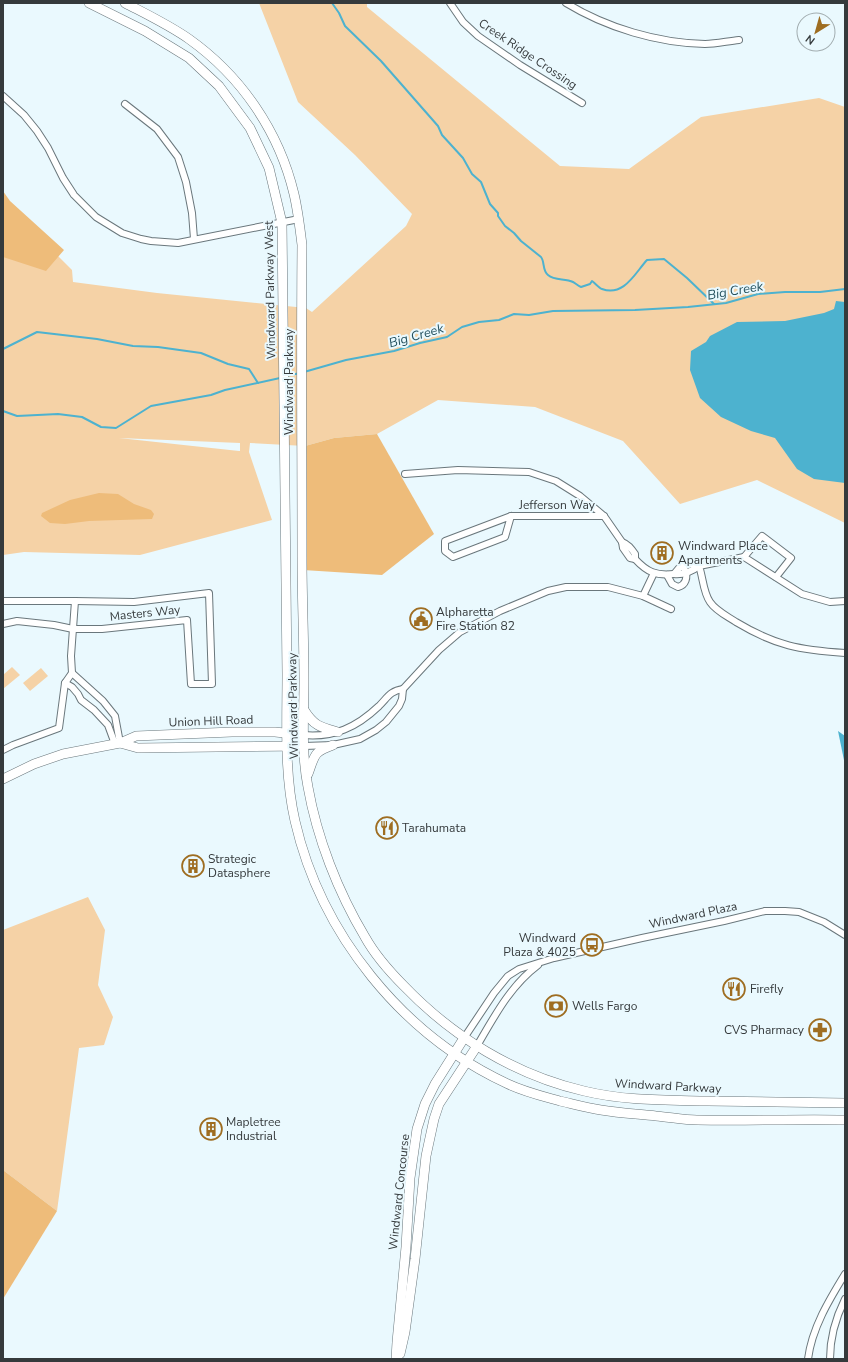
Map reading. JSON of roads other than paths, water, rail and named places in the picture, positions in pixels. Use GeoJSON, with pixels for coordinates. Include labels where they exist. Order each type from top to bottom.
{"type":"FeatureCollection","features":[{"type":"Feature","properties":{"kind":"main road","name":"Windward Parkway West"},"geometry":{"type":"LineString","coordinates":[[89,3],[145,31],[189,58],[219,86],[250,128],[269,168],[282,222],[284,401]]}},
{"type":"Feature","properties":{"kind":"main road","name":"Windward Parkway"},"geometry":{"type":"LineString","coordinates":[[125,3],[188,38],[215,60],[239,84],[261,114],[277,145],[287,168],[294,194],[302,245],[301,404],[304,746],[307,778],[318,829],[326,854],[337,881],[366,939],[385,966],[419,1002],[464,1038],[512,1065],[547,1080],[583,1091],[627,1098],[845,1103]]}},
{"type":"Feature","properties":{"kind":"main road","name":"Windward Parkway"},"geometry":{"type":"LineString","coordinates":[[284,401],[286,745],[288,775],[292,804],[299,836],[311,873],[338,928],[358,959],[384,992],[405,1013],[455,1054],[508,1084],[526,1091],[599,1110],[695,1120],[845,1120]]}},
{"type":"Feature","properties":{"kind":"main road"},"geometry":{"type":"LineString","coordinates":[[304,710],[310,720],[317,726],[338,732]]}},
{"type":"Feature","properties":{"kind":"main road","name":"Union Hill Road"},"geometry":{"type":"LineString","coordinates":[[3,779],[34,764],[63,754],[117,743],[136,736],[266,732],[304,735]]}},
{"type":"Feature","properties":{"kind":"main road"},"geometry":{"type":"LineString","coordinates":[[178,734],[179,748]]}},
{"type":"Feature","properties":{"kind":"main road","name":"Union Hill Road"},"geometry":{"type":"LineString","coordinates":[[117,743],[138,748],[286,745],[304,746]]}},
{"type":"Feature","properties":{"kind":"main road"},"geometry":{"type":"LineString","coordinates":[[307,778],[312,760],[316,754],[321,749],[333,745]]}},
{"type":"Feature","properties":{"kind":"main road","name":"Windward Concourse"},"geometry":{"type":"LineString","coordinates":[[398,1359],[397,1342],[406,1246],[410,1178],[417,1129],[425,1104],[464,1038]]}},
{"type":"Feature","properties":{"kind":"main road","name":"Windward Plaza"},"geometry":{"type":"LineString","coordinates":[[468,1061],[477,1046]]}},
{"type":"Feature","properties":{"kind":"main road","name":"Windward Concourse"},"geometry":{"type":"LineString","coordinates":[[398,1359],[405,1332],[415,1259],[426,1156],[434,1119],[439,1104],[468,1061]]}},
{"type":"Feature","properties":{"kind":"street","name":"Creek Ridge Crossing"},"geometry":{"type":"LineString","coordinates":[[450,3],[463,22],[478,36],[520,65],[582,102]]}},
{"type":"Feature","properties":{"kind":"street"},"geometry":{"type":"LineString","coordinates":[[566,3],[600,21],[647,36],[687,43],[707,44],[739,40]]}},
{"type":"Feature","properties":{"kind":"street"},"geometry":{"type":"LineString","coordinates":[[3,96],[31,123],[48,148],[68,187],[81,203],[100,220],[122,233],[151,241],[178,243],[299,219]]}},
{"type":"Feature","properties":{"kind":"street"},"geometry":{"type":"LineString","coordinates":[[125,104],[157,128],[178,157],[186,182],[192,213],[194,239]]}},
{"type":"Feature","properties":{"kind":"street"},"geometry":{"type":"LineString","coordinates":[[404,474],[458,470],[529,472],[556,481],[580,496],[604,516],[622,542],[628,544],[630,558],[635,559],[642,567],[654,573],[682,575],[699,566],[744,557],[762,536],[792,558],[776,577]]}},
{"type":"Feature","properties":{"kind":"street","name":"Jefferson Way"},"geometry":{"type":"LineString","coordinates":[[511,516],[506,537],[453,557],[445,551],[445,541],[511,516],[604,516]]}},
{"type":"Feature","properties":{"kind":"street"},"geometry":{"type":"LineString","coordinates":[[744,557],[802,594],[830,602],[845,601]]}},
{"type":"Feature","properties":{"kind":"street"},"geometry":{"type":"LineString","coordinates":[[674,574],[679,568],[690,564],[699,566]]}},
{"type":"Feature","properties":{"kind":"street"},"geometry":{"type":"LineString","coordinates":[[666,575],[672,584],[678,587],[684,585],[687,573],[684,566]]}},
{"type":"Feature","properties":{"kind":"street"},"geometry":{"type":"LineString","coordinates":[[699,566],[709,600],[720,612],[744,627],[768,639],[787,646],[845,653]]}},
{"type":"Feature","properties":{"kind":"street"},"geometry":{"type":"LineString","coordinates":[[643,596],[654,573]]}},
{"type":"Feature","properties":{"kind":"street"},"geometry":{"type":"LineString","coordinates":[[304,746],[333,745],[360,739],[376,730],[386,722],[399,706],[402,700],[403,689],[439,650],[460,632],[500,611],[526,600],[566,587],[608,587],[643,596],[671,609]]}},
{"type":"Feature","properties":{"kind":"street","name":"Masters Way"},"geometry":{"type":"LineString","coordinates":[[3,624],[17,621],[54,625],[73,629],[102,628],[187,620],[191,684],[212,684],[209,593],[134,602],[75,601]]}},
{"type":"Feature","properties":{"kind":"street"},"geometry":{"type":"LineString","coordinates":[[3,601],[75,601],[71,656],[72,672],[65,683],[59,728],[3,750]]}},
{"type":"Feature","properties":{"kind":"street"},"geometry":{"type":"LineString","coordinates":[[72,672],[103,702],[115,716],[117,743]]}},
{"type":"Feature","properties":{"kind":"street"},"geometry":{"type":"LineString","coordinates":[[65,683],[72,687],[81,700],[94,710],[108,725],[117,743]]}},
{"type":"Feature","properties":{"kind":"street"},"geometry":{"type":"LineString","coordinates":[[304,735],[318,737],[348,729],[358,724],[380,705],[391,693],[396,690],[403,689]]}},
{"type":"Feature","properties":{"kind":"street"},"geometry":{"type":"LineString","coordinates":[[108,725],[115,716]]}},
{"type":"Feature","properties":{"kind":"street","name":"Windward Plaza"},"geometry":{"type":"LineString","coordinates":[[464,1038],[494,993],[508,976],[519,969],[592,948],[724,922],[765,911],[785,910],[799,912],[824,922],[845,935]]}},
{"type":"Feature","properties":{"kind":"street","name":"Windward Plaza"},"geometry":{"type":"LineString","coordinates":[[477,1046],[501,1006],[514,988],[522,978],[542,962]]}},
{"type":"Feature","properties":{"kind":"street"},"geometry":{"type":"LineString","coordinates":[[808,1359],[811,1342],[821,1317],[830,1298],[845,1274]]}},
{"type":"Feature","properties":{"kind":"street"},"geometry":{"type":"LineString","coordinates":[[830,1359],[833,1332],[840,1308],[845,1299]]}},
{"type":"Feature","properties":{"kind":"water"},"geometry":{"type":"Polygon","coordinates":[[[836,301],[845,302],[845,483],[814,479],[797,469],[775,438],[751,431],[721,417],[700,398],[690,370],[691,351],[706,342],[710,336],[737,322],[785,321],[824,313],[834,309],[836,301]]]}},
{"type":"Feature","properties":{"kind":"water"},"geometry":{"type":"Polygon","coordinates":[[[838,731],[845,736],[845,765],[838,731]]]}},
{"type":"Feature","properties":{"kind":"waterway"},"geometry":{"type":"LineString","coordinates":[[332,3],[345,26],[381,61],[438,126],[442,135],[463,158],[472,174],[481,182],[490,204],[498,213],[498,216],[505,226],[541,257],[545,271],[548,275],[554,278],[573,282],[581,287],[590,284],[592,281],[600,288],[610,291],[623,287],[647,260],[664,259],[687,278],[714,304]]}},
{"type":"Feature","properties":{"kind":"waterway","name":"Big Creek"},"geometry":{"type":"LineString","coordinates":[[304,372],[346,360],[394,351],[447,337],[462,327],[479,322],[499,320],[514,314],[529,315],[553,311],[635,310],[688,307],[726,303],[758,294],[820,292],[845,289]]}},
{"type":"Feature","properties":{"kind":"waterway"},"geometry":{"type":"LineString","coordinates":[[3,349],[37,332],[97,339],[133,346],[158,347],[201,353],[228,364],[249,369],[258,383]]}},
{"type":"Feature","properties":{"kind":"waterway","name":"Big Creek"},"geometry":{"type":"LineString","coordinates":[[286,376],[300,373]]}},
{"type":"Feature","properties":{"kind":"waterway","name":"Big Creek"},"geometry":{"type":"LineString","coordinates":[[3,411],[17,416],[58,414],[82,417],[101,427],[116,428],[151,406],[211,395],[225,390],[280,378]]}},
{"type":"Feature","properties":{"kind":"place","name":"Windward Place Apartments"},"geometry":{"type":"Point","coordinates":[662,553]}},
{"type":"Feature","properties":{"kind":"place","name":"Alpharetta Fire Station 82"},"geometry":{"type":"Point","coordinates":[421,619]}},
{"type":"Feature","properties":{"kind":"place","name":"Tarahumata"},"geometry":{"type":"Point","coordinates":[387,828]}},
{"type":"Feature","properties":{"kind":"place","name":"Strategic Datasphere"},"geometry":{"type":"Point","coordinates":[193,866]}},
{"type":"Feature","properties":{"kind":"place","name":"Windward Plaza & 4025"},"geometry":{"type":"Point","coordinates":[592,945]}},
{"type":"Feature","properties":{"kind":"place","name":"Firefly"},"geometry":{"type":"Point","coordinates":[734,989]}},
{"type":"Feature","properties":{"kind":"place","name":"Wells Fargo"},"geometry":{"type":"Point","coordinates":[556,1006]}},
{"type":"Feature","properties":{"kind":"place","name":"CVS Pharmacy"},"geometry":{"type":"Point","coordinates":[820,1030]}},
{"type":"Feature","properties":{"kind":"place","name":"Mapletree Industrial"},"geometry":{"type":"Point","coordinates":[211,1129]}}]}
